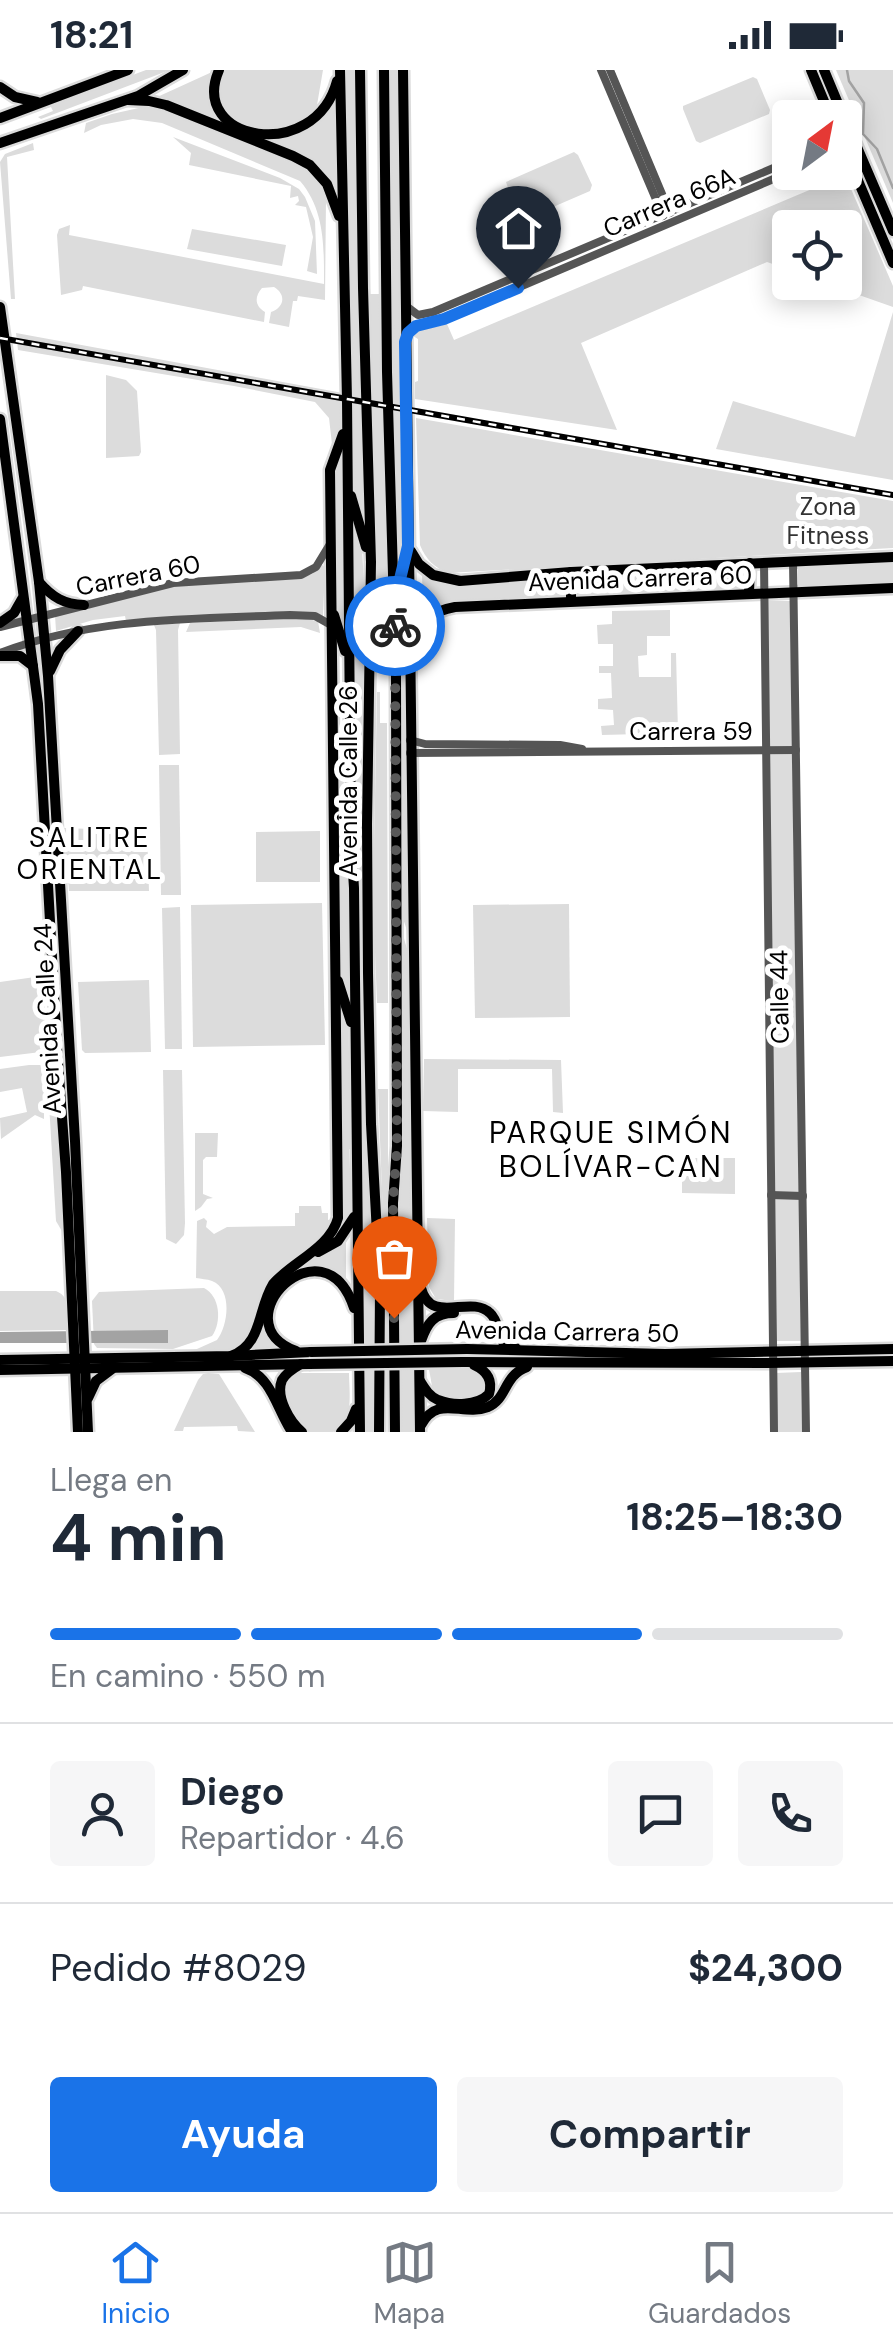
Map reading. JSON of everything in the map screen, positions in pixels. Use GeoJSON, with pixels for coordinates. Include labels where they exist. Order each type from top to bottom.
{"type":"FeatureCollection","features":[{"type":"Feature","properties":{"kind":"main road"},"geometry":{"type":"LineString","coordinates":[[0,118],[128,70]]}},
{"type":"Feature","properties":{"kind":"main road"},"geometry":{"type":"LineString","coordinates":[[0,143],[128,100],[183,70]]}},
{"type":"Feature","properties":{"kind":"main road"},"geometry":{"type":"LineString","coordinates":[[219,70],[214,90],[220,110],[238,127],[267,136],[288,132],[316,116],[334,91],[340,70]]}},
{"type":"Feature","properties":{"kind":"main road","name":"Avenida Calle 26"},"geometry":{"type":"LineString","coordinates":[[340,70],[360,1432]]}},
{"type":"Feature","properties":{"kind":"main road","name":"Avenida Calle 26"},"geometry":{"type":"LineString","coordinates":[[360,70],[371,562],[366,824],[371,1108],[381,1320],[379,1432]]}},
{"type":"Feature","properties":{"kind":"main road","name":"Avenida Calle 26"},"geometry":{"type":"LineString","coordinates":[[384,70],[394,604],[396,1432]]}},
{"type":"Feature","properties":{"kind":"main road"},"geometry":{"type":"LineString","coordinates":[[403,70],[420,1430]]}},
{"type":"Feature","properties":{"kind":"main road"},"geometry":{"type":"LineString","coordinates":[[811,70],[824,100]]}},
{"type":"Feature","properties":{"kind":"main road"},"geometry":{"type":"LineString","coordinates":[[824,70],[837,100]]}},
{"type":"Feature","properties":{"kind":"main road"},"geometry":{"type":"LineString","coordinates":[[0,87],[15,97],[43,102]]}},
{"type":"Feature","properties":{"kind":"main road"},"geometry":{"type":"LineString","coordinates":[[128,100],[166,105],[310,165],[332,193],[344,235]]}},
{"type":"Feature","properties":{"kind":"main road"},"geometry":{"type":"LineString","coordinates":[[862,170],[893,231]]}},
{"type":"Feature","properties":{"kind":"main road"},"geometry":{"type":"LineString","coordinates":[[862,180],[893,263]]}},
{"type":"Feature","properties":{"kind":"main road","name":"Avenida Calle 24"},"geometry":{"type":"LineString","coordinates":[[0,307],[39,582],[48,676],[78,1432]]}},
{"type":"Feature","properties":{"kind":"main road"},"geometry":{"type":"LineString","coordinates":[[231,1356],[250,1345],[275,1280],[331,1234],[338,1218],[330,470],[347,417]]}},
{"type":"Feature","properties":{"kind":"main road","name":"Avenida Calle 24"},"geometry":{"type":"LineString","coordinates":[[0,420],[38,704],[77,1350],[88,1432]]}},
{"type":"Feature","properties":{"kind":"main road"},"geometry":{"type":"LineString","coordinates":[[347,481],[371,562]]}},
{"type":"Feature","properties":{"kind":"main road"},"geometry":{"type":"LineString","coordinates":[[394,604],[408,546]]}},
{"type":"Feature","properties":{"kind":"main road","name":"Avenida Carrera 60"},"geometry":{"type":"LineString","coordinates":[[408,546],[426,570],[449,580],[893,557]]}},
{"type":"Feature","properties":{"kind":"main road"},"geometry":{"type":"LineString","coordinates":[[749,594],[750,563]]}},
{"type":"Feature","properties":{"kind":"main road"},"geometry":{"type":"LineString","coordinates":[[571,572],[571,601]]}},
{"type":"Feature","properties":{"kind":"main road"},"geometry":{"type":"LineString","coordinates":[[39,582],[59,600],[84,605]]}},
{"type":"Feature","properties":{"kind":"main road","name":"Avenida Carrera 60"},"geometry":{"type":"LineString","coordinates":[[409,649],[423,621],[443,609],[893,588]]}},
{"type":"Feature","properties":{"kind":"main road"},"geometry":{"type":"LineString","coordinates":[[0,625],[14,613],[24,593]]}},
{"type":"Feature","properties":{"kind":"main road"},"geometry":{"type":"LineString","coordinates":[[331,604],[349,665]]}},
{"type":"Feature","properties":{"kind":"main road"},"geometry":{"type":"LineString","coordinates":[[48,676],[55,658],[78,631]]}},
{"type":"Feature","properties":{"kind":"main road"},"geometry":{"type":"LineString","coordinates":[[0,654],[20,656],[32,666]]}},
{"type":"Feature","properties":{"kind":"main road"},"geometry":{"type":"LineString","coordinates":[[332,743],[350,698]]}},
{"type":"Feature","properties":{"kind":"main road"},"geometry":{"type":"LineString","coordinates":[[354,888],[366,824]]}},
{"type":"Feature","properties":{"kind":"main road"},"geometry":{"type":"LineString","coordinates":[[396,894],[412,960]]}},
{"type":"Feature","properties":{"kind":"main road"},"geometry":{"type":"LineString","coordinates":[[334,967],[355,1043]]}},
{"type":"Feature","properties":{"kind":"main road"},"geometry":{"type":"LineString","coordinates":[[294,1264],[338,1241],[351,1225],[356,1210]]}},
{"type":"Feature","properties":{"kind":"main road"},"geometry":{"type":"LineString","coordinates":[[418,1267],[422,1294],[429,1303],[486,1310],[494,1317],[503,1342],[527,1352]]}},
{"type":"Feature","properties":{"kind":"main road"},"geometry":{"type":"LineString","coordinates":[[302,1432],[286,1410],[280,1386],[284,1376],[306,1358],[278,1342],[269,1327],[271,1300],[288,1280],[312,1271],[321,1272],[336,1278],[348,1292],[357,1319]]}},
{"type":"Feature","properties":{"kind":"main road"},"geometry":{"type":"LineString","coordinates":[[419,1346],[436,1316],[475,1313],[486,1318],[491,1330],[486,1343],[469,1350]]}},
{"type":"Feature","properties":{"kind":"main road","name":"Avenida Carrera 50"},"geometry":{"type":"LineString","coordinates":[[0,1370],[53,1365],[77,1350],[106,1358],[231,1356],[537,1364],[805,1356],[893,1348]]}},
{"type":"Feature","properties":{"kind":"main road"},"geometry":{"type":"LineString","coordinates":[[76,1393],[53,1365],[77,1350]]}},
{"type":"Feature","properties":{"kind":"main road","name":"Avenida Carrera 50"},"geometry":{"type":"LineString","coordinates":[[77,1350],[113,1369],[239,1367],[306,1358],[469,1350],[773,1357]]}},
{"type":"Feature","properties":{"kind":"main road","name":"Avenida Carrera 50"},"geometry":{"type":"LineString","coordinates":[[805,1356],[893,1361]]}},
{"type":"Feature","properties":{"kind":"main road","name":"Avenida Carrera 50"},"geometry":{"type":"LineString","coordinates":[[0,1360],[53,1365]]}},
{"type":"Feature","properties":{"kind":"main road"},"geometry":{"type":"LineString","coordinates":[[419,1380],[440,1400],[480,1402],[488,1394],[490,1382],[485,1372],[466,1362]]}},
{"type":"Feature","properties":{"kind":"main road"},"geometry":{"type":"LineString","coordinates":[[420,1430],[427,1414],[435,1409],[480,1409],[492,1404],[502,1396],[512,1375],[537,1364]]}},
{"type":"Feature","properties":{"kind":"main road"},"geometry":{"type":"LineString","coordinates":[[239,1367],[255,1371],[263,1378],[292,1432]]}},
{"type":"Feature","properties":{"kind":"main road"},"geometry":{"type":"LineString","coordinates":[[87,1404],[96,1381],[113,1369]]}},
{"type":"Feature","properties":{"kind":"main road"},"geometry":{"type":"LineString","coordinates":[[341,1432],[350,1422],[359,1399]]}},
{"type":"Feature","properties":{"kind":"street"},"geometry":{"type":"LineString","coordinates":[[601,70],[671,223]]}},
{"type":"Feature","properties":{"kind":"street"},"geometry":{"type":"LineString","coordinates":[[610,70],[666,213]]}},
{"type":"Feature","properties":{"kind":"street","name":"Carrera 66A"},"geometry":{"type":"LineString","coordinates":[[404,302],[414,314],[433,312],[772,169]]}},
{"type":"Feature","properties":{"kind":"street","name":"Carrera 66A"},"geometry":{"type":"LineString","coordinates":[[405,342],[416,326],[444,319],[772,180]]}},
{"type":"Feature","properties":{"kind":"street","name":"Carrera 60"},"geometry":{"type":"LineString","coordinates":[[0,625],[173,583],[301,575],[316,567],[330,544]]}},
{"type":"Feature","properties":{"kind":"street","name":"Calle 44"},"geometry":{"type":"LineString","coordinates":[[792,561],[806,1432]]}},
{"type":"Feature","properties":{"kind":"street","name":"Calle 44"},"geometry":{"type":"LineString","coordinates":[[764,562],[774,1432]]}},
{"type":"Feature","properties":{"kind":"street","name":"Carrera 60"},"geometry":{"type":"LineString","coordinates":[[0,654],[110,625],[290,615],[315,616],[331,625]]}},
{"type":"Feature","properties":{"kind":"street","name":"Carrera 59"},"geometry":{"type":"LineString","coordinates":[[410,740],[430,744],[566,745],[587,751]]}},
{"type":"Feature","properties":{"kind":"street","name":"Carrera 59"},"geometry":{"type":"LineString","coordinates":[[410,753],[796,750]]}},
{"type":"Feature","properties":{"kind":"street"},"geometry":{"type":"LineString","coordinates":[[771,1195],[803,1196]]}},
{"type":"Feature","properties":{"kind":"green space"},"geometry":{"type":"Polygon","coordinates":[[[146,70],[170,70],[38,117],[53,111],[51,107],[36,111],[146,70]]]}},
{"type":"Feature","properties":{"kind":"green space"},"geometry":{"type":"Polygon","coordinates":[[[221,70],[323,70],[319,107],[301,121],[280,129],[248,126],[232,117],[221,103],[221,70]]]}},
{"type":"Feature","properties":{"kind":"green space"},"geometry":{"type":"Polygon","coordinates":[[[345,70],[357,70],[368,541],[351,484],[345,70]]]}},
{"type":"Feature","properties":{"kind":"green space"},"geometry":{"type":"Polygon","coordinates":[[[388,70],[398,70],[404,548],[397,580],[391,392],[388,70]]]}},
{"type":"Feature","properties":{"kind":"green space"},"geometry":{"type":"Polygon","coordinates":[[[836,70],[893,70],[893,203],[862,131],[862,100],[849,100],[836,70]]]}},
{"type":"Feature","properties":{"kind":"green space"},"geometry":{"type":"Polygon","coordinates":[[[212,72],[210,94],[235,128],[155,98],[212,72]]]}},
{"type":"Feature","properties":{"kind":"green space"},"geometry":{"type":"Polygon","coordinates":[[[753,77],[769,114],[700,143],[696,141],[683,106],[753,77]]]}},
{"type":"Feature","properties":{"kind":"green space"},"geometry":{"type":"Polygon","coordinates":[[[338,88],[341,212],[328,182],[313,164],[262,140],[297,130],[338,88]]]}},
{"type":"Feature","properties":{"kind":"green space"},"geometry":{"type":"Polygon","coordinates":[[[143,107],[159,109],[301,167],[314,177],[326,199],[325,300],[298,296],[293,301],[289,327],[269,323],[271,312],[282,300],[274,287],[262,288],[257,298],[265,312],[264,322],[83,286],[82,290],[61,295],[57,235],[59,229],[70,225],[69,235],[324,284],[319,217],[300,181],[162,123],[133,119],[101,125],[84,133],[86,123],[143,107]]]}},
{"type":"Feature","properties":{"kind":"green space"},"geometry":{"type":"Polygon","coordinates":[[[173,137],[299,189],[315,221],[317,274],[307,271],[313,237],[306,207],[295,205],[298,196],[290,198],[291,186],[189,165],[191,153],[173,137]]]}},
{"type":"Feature","properties":{"kind":"green space"},"geometry":{"type":"Polygon","coordinates":[[[33,143],[34,150],[7,157],[15,299],[11,299],[0,162],[5,154],[33,143]]]}},
{"type":"Feature","properties":{"kind":"green space"},"geometry":{"type":"Polygon","coordinates":[[[574,152],[592,185],[590,191],[519,219],[506,182],[574,152]]]}},
{"type":"Feature","properties":{"kind":"green space"},"geometry":{"type":"Polygon","coordinates":[[[809,190],[851,190],[860,210],[772,210],[772,264],[767,262],[581,343],[617,430],[415,399],[418,339],[413,336],[417,331],[447,324],[454,340],[809,190]]]}},
{"type":"Feature","properties":{"kind":"green space"},"geometry":{"type":"Polygon","coordinates":[[[862,214],[893,286],[893,307],[862,296],[862,214]]]}},
{"type":"Feature","properties":{"kind":"green space"},"geometry":{"type":"Polygon","coordinates":[[[192,229],[286,245],[282,266],[187,249],[192,229]]]}},
{"type":"Feature","properties":{"kind":"green space"},"geometry":{"type":"Polygon","coordinates":[[[370,294],[379,294],[388,609],[377,609],[370,294]]]}},
{"type":"Feature","properties":{"kind":"green space"},"geometry":{"type":"Polygon","coordinates":[[[893,312],[893,480],[716,449],[733,401],[855,437],[893,312]]]}},
{"type":"Feature","properties":{"kind":"green space"},"geometry":{"type":"Polygon","coordinates":[[[16,333],[343,393],[333,453],[329,418],[315,402],[18,350],[16,333]]]}},
{"type":"Feature","properties":{"kind":"green space"},"geometry":{"type":"Polygon","coordinates":[[[106,375],[126,380],[137,391],[139,456],[106,458],[106,375]]]}},
{"type":"Feature","properties":{"kind":"green space","name":"Zona Fitness"},"geometry":{"type":"Polygon","coordinates":[[[416,418],[893,501],[893,548],[448,573],[431,562],[420,545],[416,418]]]}},
{"type":"Feature","properties":{"kind":"green space"},"geometry":{"type":"Polygon","coordinates":[[[344,440],[347,641],[334,605],[333,470],[344,440]]]}},
{"type":"Feature","properties":{"kind":"green space"},"geometry":{"type":"Polygon","coordinates":[[[351,506],[362,547],[366,673],[361,831],[354,862],[351,506]]]}},
{"type":"Feature","properties":{"kind":"green space"},"geometry":{"type":"Polygon","coordinates":[[[893,560],[893,584],[798,589],[798,564],[893,560]]]}},
{"type":"Feature","properties":{"kind":"green space"},"geometry":{"type":"Polygon","coordinates":[[[322,565],[323,616],[126,621],[125,616],[56,631],[55,615],[162,587],[297,579],[322,565]]]}},
{"type":"Feature","properties":{"kind":"green space"},"geometry":{"type":"Polygon","coordinates":[[[748,567],[748,588],[576,598],[576,577],[748,567]]]}},
{"type":"Feature","properties":{"kind":"green space"},"geometry":{"type":"Polygon","coordinates":[[[422,571],[435,578],[568,577],[568,597],[457,604],[423,619],[422,571]]]}},
{"type":"Feature","properties":{"kind":"green space"},"geometry":{"type":"Polygon","coordinates":[[[405,576],[409,936],[401,913],[398,597],[405,576]]]}},
{"type":"Feature","properties":{"kind":"green space"},"geometry":{"type":"Polygon","coordinates":[[[767,601],[790,601],[801,1341],[777,1341],[767,601]]]}},
{"type":"Feature","properties":{"kind":"green space"},"geometry":{"type":"Polygon","coordinates":[[[670,610],[670,636],[647,636],[647,655],[638,656],[639,677],[671,677],[671,653],[676,653],[678,733],[602,735],[601,726],[614,725],[613,710],[598,709],[598,699],[612,698],[611,673],[599,673],[599,666],[613,666],[613,644],[598,644],[597,625],[612,624],[612,611],[670,610]]]}},
{"type":"Feature","properties":{"kind":"green space"},"geometry":{"type":"Polygon","coordinates":[[[300,618],[318,621],[320,633],[301,627],[186,632],[190,623],[300,618]]]}},
{"type":"Feature","properties":{"kind":"green space"},"geometry":{"type":"Polygon","coordinates":[[[180,623],[180,754],[159,755],[154,625],[180,623]]]}},
{"type":"Feature","properties":{"kind":"green space"},"geometry":{"type":"Polygon","coordinates":[[[377,692],[380,723],[387,723],[388,1003],[377,1003],[373,901],[377,692]]]}},
{"type":"Feature","properties":{"kind":"green space"},"geometry":{"type":"Polygon","coordinates":[[[347,714],[351,1008],[337,963],[334,744],[347,714]]]}},
{"type":"Feature","properties":{"kind":"green space"},"geometry":{"type":"Polygon","coordinates":[[[159,765],[179,765],[181,895],[161,895],[159,765]]]}},
{"type":"Feature","properties":{"kind":"green space"},"geometry":{"type":"Polygon","coordinates":[[[64,828],[147,831],[149,891],[69,891],[64,828]]]}},
{"type":"Feature","properties":{"kind":"green space"},"geometry":{"type":"Polygon","coordinates":[[[320,831],[320,882],[256,882],[256,832],[320,831]]]}},
{"type":"Feature","properties":{"kind":"green space"},"geometry":{"type":"Polygon","coordinates":[[[365,851],[378,1283],[375,1432],[362,1432],[359,870],[365,851]]]}},
{"type":"Feature","properties":{"kind":"green space"},"geometry":{"type":"Polygon","coordinates":[[[322,903],[325,1045],[193,1047],[191,905],[322,903]]]}},
{"type":"Feature","properties":{"kind":"green space"},"geometry":{"type":"Polygon","coordinates":[[[569,904],[570,1017],[475,1018],[473,905],[569,904]]]}},
{"type":"Feature","properties":{"kind":"green space"},"geometry":{"type":"Polygon","coordinates":[[[180,907],[182,1049],[165,1049],[162,908],[180,907]]]}},
{"type":"Feature","properties":{"kind":"green space"},"geometry":{"type":"Polygon","coordinates":[[[398,919],[408,952],[416,1432],[399,1432],[398,919]]]}},
{"type":"Feature","properties":{"kind":"green space"},"geometry":{"type":"Polygon","coordinates":[[[42,976],[49,1051],[0,1057],[0,982],[42,976]]]}},
{"type":"Feature","properties":{"kind":"green space"},"geometry":{"type":"Polygon","coordinates":[[[149,980],[151,1052],[85,1053],[78,982],[149,980]]]}},
{"type":"Feature","properties":{"kind":"green space"},"geometry":{"type":"Polygon","coordinates":[[[338,988],[348,1029],[353,1149],[349,1149],[350,1169],[354,1169],[351,1212],[344,1230],[339,1226],[338,988]]]}},
{"type":"Feature","properties":{"kind":"green space"},"geometry":{"type":"Polygon","coordinates":[[[424,1059],[561,1060],[563,1113],[553,1112],[552,1069],[458,1069],[458,1112],[423,1111],[424,1059]]]}},
{"type":"Feature","properties":{"kind":"green space"},"geometry":{"type":"Polygon","coordinates":[[[46,1065],[49,1088],[44,1119],[35,1115],[1,1139],[0,1118],[27,1112],[22,1088],[0,1092],[0,1069],[46,1065]]]}},
{"type":"Feature","properties":{"kind":"green space"},"geometry":{"type":"Polygon","coordinates":[[[163,1070],[182,1070],[185,1223],[184,1235],[176,1244],[166,1239],[163,1070]]]}},
{"type":"Feature","properties":{"kind":"green space"},"geometry":{"type":"Polygon","coordinates":[[[378,1089],[388,1089],[385,1267],[378,1089]]]}},
{"type":"Feature","properties":{"kind":"green space"},"geometry":{"type":"Polygon","coordinates":[[[56,1093],[66,1238],[56,1221],[49,1103],[56,1093]]]}},
{"type":"Feature","properties":{"kind":"green space"},"geometry":{"type":"Polygon","coordinates":[[[195,1133],[218,1133],[217,1157],[203,1160],[203,1194],[213,1198],[195,1211],[195,1133]]]}},
{"type":"Feature","properties":{"kind":"green space"},"geometry":{"type":"Polygon","coordinates":[[[682,1158],[735,1158],[735,1194],[682,1193],[682,1158]]]}},
{"type":"Feature","properties":{"kind":"green space"},"geometry":{"type":"Polygon","coordinates":[[[299,1206],[321,1206],[322,1213],[328,1213],[328,1220],[333,1219],[329,1233],[272,1279],[248,1340],[232,1352],[188,1353],[217,1340],[226,1308],[219,1285],[196,1278],[197,1221],[204,1218],[206,1227],[214,1234],[227,1227],[295,1226],[299,1206]]]}},
{"type":"Feature","properties":{"kind":"green space"},"geometry":{"type":"Polygon","coordinates":[[[427,1218],[455,1219],[454,1301],[436,1299],[429,1287],[427,1218]]]}},
{"type":"Feature","properties":{"kind":"green space"},"geometry":{"type":"Polygon","coordinates":[[[346,1238],[346,1281],[318,1269],[289,1276],[265,1326],[273,1340],[286,1350],[247,1352],[287,1273],[346,1238]]]}},
{"type":"Feature","properties":{"kind":"green space"},"geometry":{"type":"Polygon","coordinates":[[[204,1288],[218,1310],[212,1336],[173,1349],[97,1348],[94,1344],[92,1301],[99,1292],[204,1288]]]}},
{"type":"Feature","properties":{"kind":"green space"},"geometry":{"type":"Polygon","coordinates":[[[0,1291],[56,1291],[65,1298],[68,1308],[67,1330],[0,1331],[0,1291]]]}},
{"type":"Feature","properties":{"kind":"green space"},"geometry":{"type":"Polygon","coordinates":[[[473,1368],[487,1378],[486,1392],[479,1399],[450,1400],[433,1392],[429,1369],[473,1368]]]}},
{"type":"Feature","properties":{"kind":"green space"},"geometry":{"type":"Polygon","coordinates":[[[801,1372],[802,1432],[777,1432],[776,1373],[801,1372]]]}},
{"type":"Feature","properties":{"kind":"green space"},"geometry":{"type":"Polygon","coordinates":[[[208,1373],[219,1374],[255,1432],[238,1431],[237,1426],[184,1427],[183,1431],[174,1431],[198,1380],[208,1373]]]}},
{"type":"Feature","properties":{"kind":"green space"},"geometry":{"type":"Polygon","coordinates":[[[299,1373],[349,1373],[348,1415],[340,1428],[333,1432],[308,1432],[288,1409],[287,1379],[299,1373]]]}},
{"type":"Feature","properties":{"kind":"shaded area"},"geometry":{"type":"Polygon","coordinates":[[[168,1330],[168,1343],[0,1343],[0,1332],[168,1330]]]}},
{"type":"Feature","properties":{"kind":"waterway"},"geometry":{"type":"LineString","coordinates":[[847,70],[849,81],[864,103],[863,134],[877,149],[893,188]]}},
{"type":"Feature","properties":{"kind":"railway"},"geometry":{"type":"LineString","coordinates":[[0,338],[893,495]]}},
{"type":"Feature","properties":{"kind":"way so far"},"geometry":{"type":"LineString","coordinates":[[394,1318],[395,626]]}},
{"type":"Feature","properties":{"kind":"district","name":"SALITRE ORIENTAL"},"geometry":{"type":"Point","coordinates":[90,853]}},
{"type":"Feature","properties":{"kind":"district","name":"PARQUE SIMÓN BOLÍVAR-CAN"},"geometry":{"type":"Point","coordinates":[611,1150]}},
{"type":"Feature","properties":{"kind":"route"},"geometry":{"type":"LineString","coordinates":[[395,626],[394,604],[408,546],[407,336],[416,326],[444,319],[518,288]]}}]}
